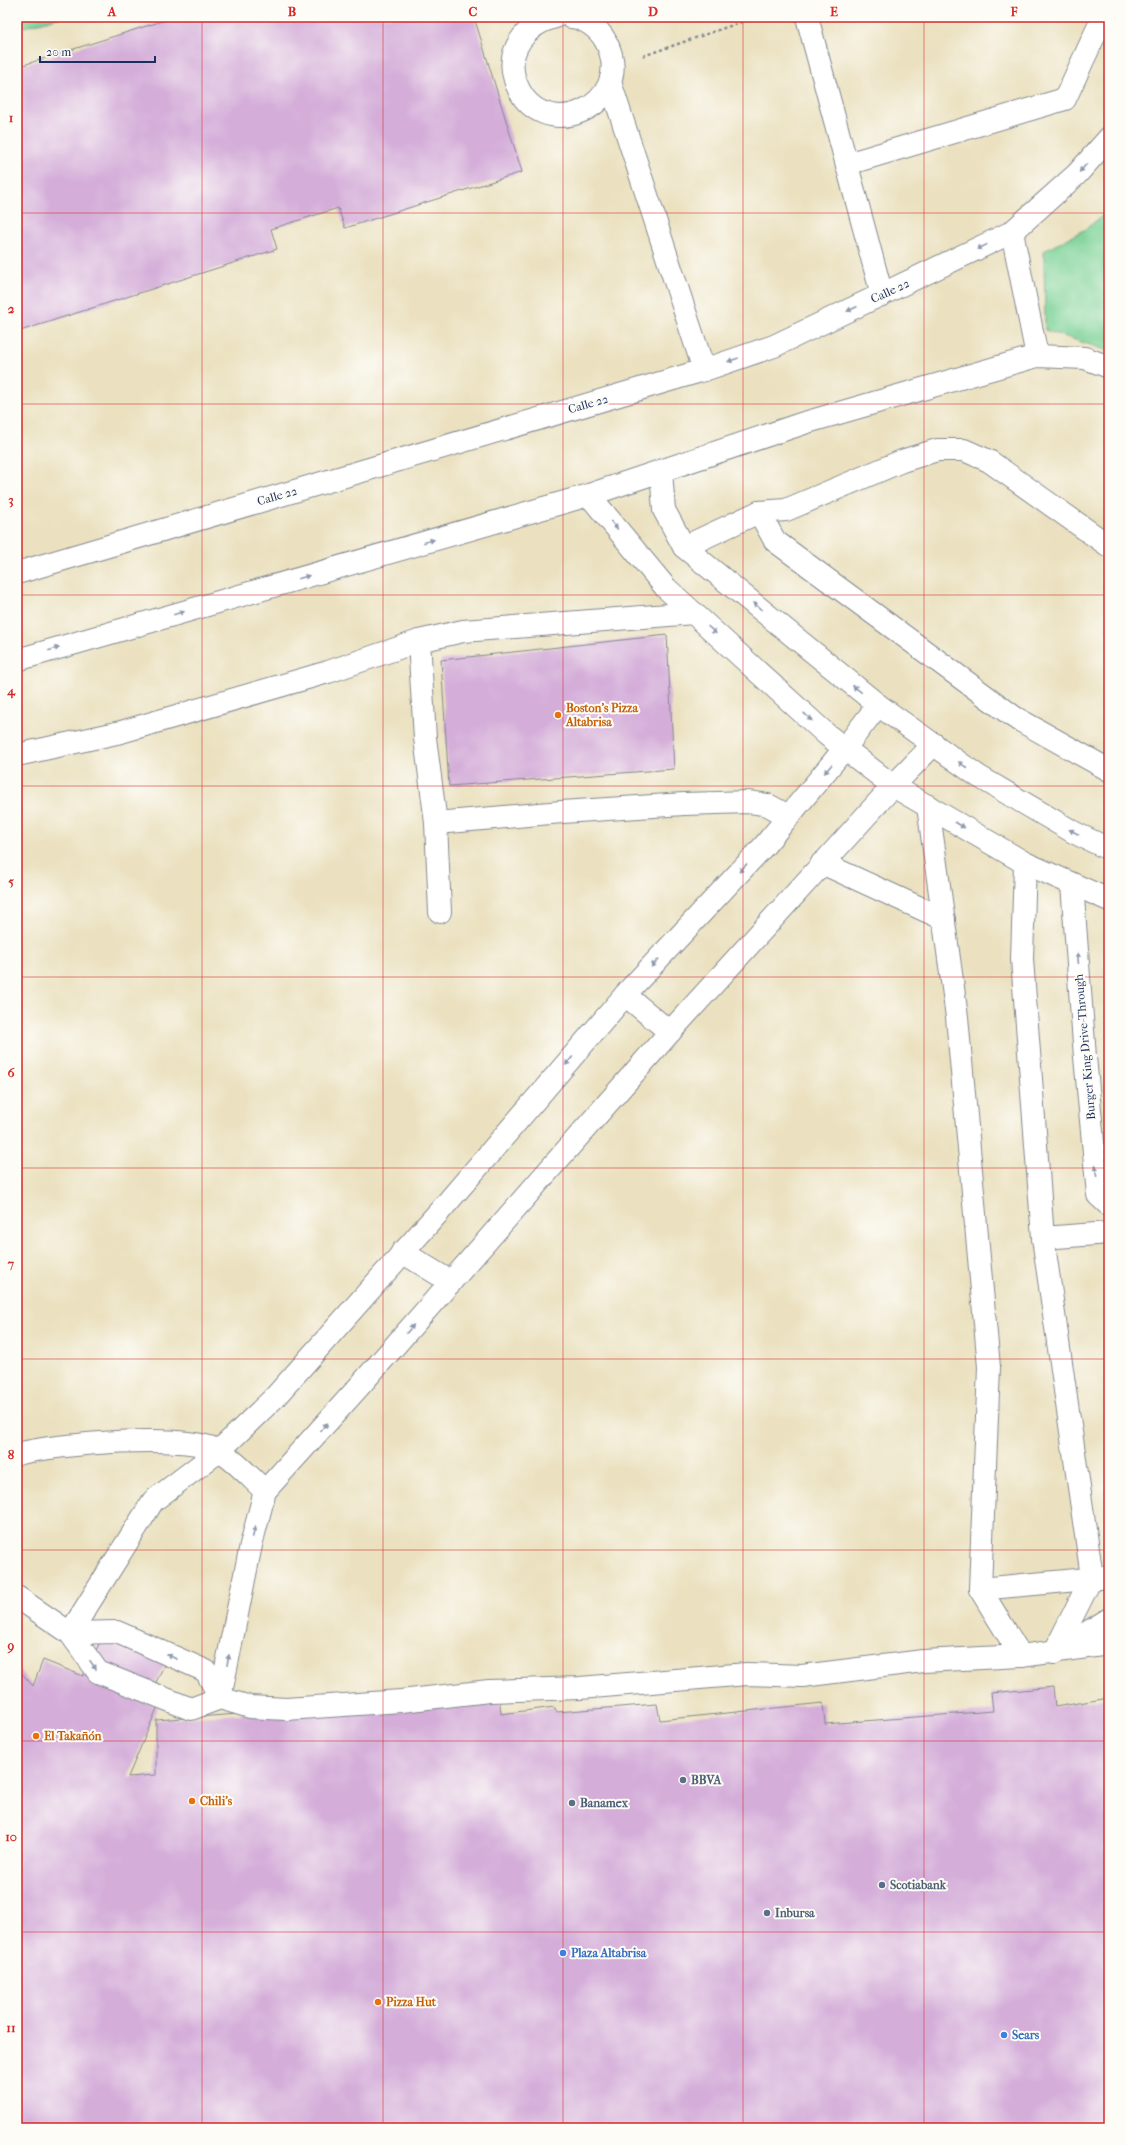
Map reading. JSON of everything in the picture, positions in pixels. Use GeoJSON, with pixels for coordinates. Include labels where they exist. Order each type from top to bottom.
{"type":"FeatureCollection","features":[{"type":"Feature","properties":{"kind":"street"},"geometry":{"type":"LineString","coordinates":[[555,17],[543,20],[529,29],[518,42],[513,58],[513,75],[518,90],[528,103],[542,113],[558,116],[575,115],[590,108],[602,97],[612,74]]}},
{"type":"Feature","properties":{"kind":"street"},"geometry":{"type":"LineString","coordinates":[[571,17],[590,24],[603,35],[610,49],[612,74],[704,370]]}},
{"type":"Feature","properties":{"kind":"street"},"geometry":{"type":"LineString","coordinates":[[807,17],[882,295]]}},
{"type":"Feature","properties":{"kind":"street"},"geometry":{"type":"LineString","coordinates":[[847,164],[1066,99],[1103,17]]}},
{"type":"Feature","properties":{"kind":"street","name":"Calle 22"},"geometry":{"type":"LineString","coordinates":[[17,573],[704,370],[774,346],[1012,232],[1077,174],[1109,138]]}},
{"type":"Feature","properties":{"kind":"street"},"geometry":{"type":"LineString","coordinates":[[1012,232],[1037,356]]}},
{"type":"Feature","properties":{"kind":"street"},"geometry":{"type":"LineString","coordinates":[[17,660],[589,495],[804,423],[1037,356],[1085,358],[1109,367]]}},
{"type":"Feature","properties":{"kind":"street"},"geometry":{"type":"LineString","coordinates":[[684,547],[759,512],[786,510],[902,461],[937,450],[964,450],[989,461],[1109,546]]}},
{"type":"Feature","properties":{"kind":"street"},"geometry":{"type":"LineString","coordinates":[[661,471],[664,510],[684,547],[878,705],[984,780],[1075,833],[1109,849]]}},
{"type":"Feature","properties":{"kind":"street"},"geometry":{"type":"LineString","coordinates":[[589,495],[666,588],[845,748],[893,786],[1025,863],[1109,900]]}},
{"type":"Feature","properties":{"kind":"street"},"geometry":{"type":"LineString","coordinates":[[759,512],[775,541],[1014,717],[1109,770]]}},
{"type":"Feature","properties":{"kind":"street"},"geometry":{"type":"LineString","coordinates":[[17,755],[121,732],[328,672],[419,641],[463,631],[694,613]]}},
{"type":"Feature","properties":{"kind":"street"},"geometry":{"type":"LineString","coordinates":[[419,641],[425,738],[436,823],[440,912]]}},
{"type":"Feature","properties":{"kind":"street"},"geometry":{"type":"LineString","coordinates":[[70,1633],[153,1501],[219,1450],[275,1397],[460,1188],[625,995],[764,846],[845,748],[878,705]]}},
{"type":"Feature","properties":{"kind":"street"},"geometry":{"type":"LineString","coordinates":[[220,1698],[251,1545],[266,1490],[670,1032],[822,863],[934,744]]}},
{"type":"Feature","properties":{"kind":"street"},"geometry":{"type":"LineString","coordinates":[[436,823],[562,812],[684,804],[749,802],[768,805],[788,816]]}},
{"type":"Feature","properties":{"kind":"street"},"geometry":{"type":"LineString","coordinates":[[928,806],[957,1018],[989,1367],[980,1589],[1021,1656]]}},
{"type":"Feature","properties":{"kind":"street"},"geometry":{"type":"LineString","coordinates":[[822,863],[944,919]]}},
{"type":"Feature","properties":{"kind":"street"},"geometry":{"type":"LineString","coordinates":[[1025,863],[1022,959],[1043,1238],[1101,1577],[1054,1653]]}},
{"type":"Feature","properties":{"kind":"street","name":"Burger King Drive-Through"},"geometry":{"type":"LineString","coordinates":[[1072,884],[1085,1057],[1098,1195],[1109,1205]]}},
{"type":"Feature","properties":{"kind":"street"},"geometry":{"type":"LineString","coordinates":[[625,995],[670,1032]]}},
{"type":"Feature","properties":{"kind":"street"},"geometry":{"type":"LineString","coordinates":[[1043,1238],[1109,1233]]}},
{"type":"Feature","properties":{"kind":"street"},"geometry":{"type":"LineString","coordinates":[[402,1252],[450,1282]]}},
{"type":"Feature","properties":{"kind":"street"},"geometry":{"type":"LineString","coordinates":[[17,1454],[56,1446],[99,1442],[190,1442],[219,1450],[266,1490]]}},
{"type":"Feature","properties":{"kind":"street"},"geometry":{"type":"LineString","coordinates":[[980,1589],[1101,1577]]}},
{"type":"Feature","properties":{"kind":"street"},"geometry":{"type":"LineString","coordinates":[[17,1597],[70,1633],[98,1672],[191,1709],[220,1698],[250,1707],[286,1709],[401,1701],[489,1691],[580,1688],[747,1674],[802,1676],[923,1661],[1054,1653],[1109,1644]]}},
{"type":"Feature","properties":{"kind":"street"},"geometry":{"type":"LineString","coordinates":[[1054,1653],[1109,1619]]}},
{"type":"Feature","properties":{"kind":"street"},"geometry":{"type":"LineString","coordinates":[[70,1633],[117,1632],[206,1671],[220,1698]]}},
{"type":"Feature","properties":{"kind":"street"},"geometry":{"type":"LineString","coordinates":[[1054,1653],[1109,1657]]}},
{"type":"Feature","properties":{"kind":"path"},"geometry":{"type":"LineString","coordinates":[[612,74],[756,17]]}},
{"type":"Feature","properties":{"kind":"green space"},"geometry":{"type":"Polygon","coordinates":[[[21,17],[61,17],[24,27],[21,17]]]}},
{"type":"Feature","properties":{"kind":"green space"},"geometry":{"type":"Polygon","coordinates":[[[1109,211],[1109,351],[1045,330],[1044,251],[1084,230],[1109,211]]]}},
{"type":"Feature","properties":{"kind":"building"},"geometry":{"type":"Polygon","coordinates":[[[175,17],[474,17],[522,172],[345,228],[338,208],[271,229],[277,249],[17,332],[17,67],[175,17]]]}},
{"type":"Feature","properties":{"kind":"building","name":"Boston's Pizza Altabrisa"},"geometry":{"type":"Polygon","coordinates":[[[667,635],[674,769],[449,786],[441,660],[667,635]]]}},
{"type":"Feature","properties":{"kind":"building","name":"Plaza Altabrisa"},"geometry":{"type":"Polygon","coordinates":[[[107,1628],[169,1655],[147,1701],[158,1706],[128,1777],[156,1775],[156,1720],[499,1695],[501,1714],[554,1707],[557,1712],[657,1704],[660,1720],[823,1703],[825,1724],[993,1711],[991,1693],[1053,1687],[1055,1707],[1109,1698],[1109,2128],[17,2128],[17,1668],[33,1686],[43,1660],[83,1676],[107,1628]]]}},
{"type":"Feature","properties":{"kind":"place","name":"Boston's Pizza Altabrisa"},"geometry":{"type":"Point","coordinates":[558,715]}},
{"type":"Feature","properties":{"kind":"place","name":"El Takañón"},"geometry":{"type":"Point","coordinates":[36,1736]}},
{"type":"Feature","properties":{"kind":"place","name":"BBVA"},"geometry":{"type":"Point","coordinates":[683,1780]}},
{"type":"Feature","properties":{"kind":"place","name":"Chili's"},"geometry":{"type":"Point","coordinates":[192,1801]}},
{"type":"Feature","properties":{"kind":"place","name":"Banamex"},"geometry":{"type":"Point","coordinates":[572,1803]}},
{"type":"Feature","properties":{"kind":"place","name":"Scotiabank"},"geometry":{"type":"Point","coordinates":[882,1885]}},
{"type":"Feature","properties":{"kind":"place","name":"Inbursa"},"geometry":{"type":"Point","coordinates":[767,1913]}},
{"type":"Feature","properties":{"kind":"place","name":"Plaza Altabrisa"},"geometry":{"type":"Point","coordinates":[563,1953]}},
{"type":"Feature","properties":{"kind":"place","name":"Pizza Hut"},"geometry":{"type":"Point","coordinates":[378,2002]}},
{"type":"Feature","properties":{"kind":"place","name":"Sears"},"geometry":{"type":"Point","coordinates":[1004,2035]}}]}
